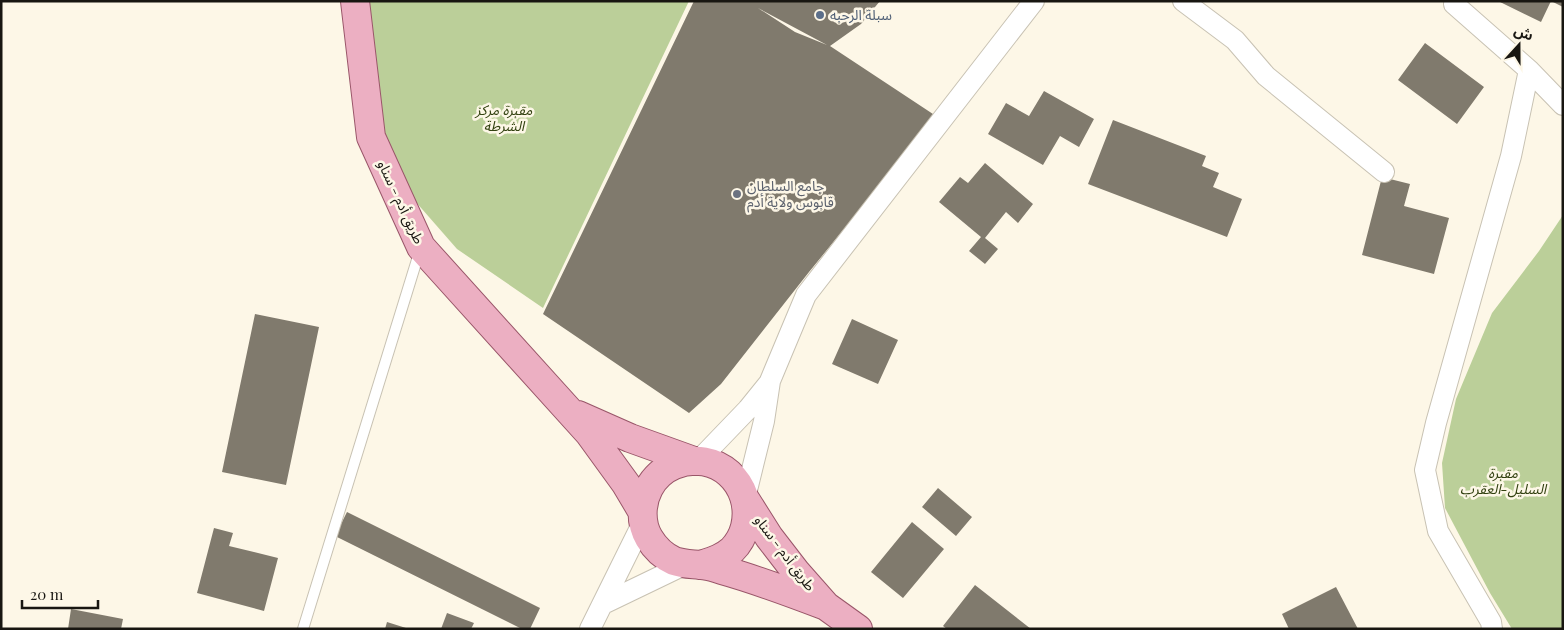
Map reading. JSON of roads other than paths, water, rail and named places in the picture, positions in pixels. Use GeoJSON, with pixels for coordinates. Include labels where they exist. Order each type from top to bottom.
{"type":"FeatureCollection","features":[{"type":"Feature","properties":{"kind":"main road","name":"طريق أدم - سناو"},"geometry":{"type":"LineString","coordinates":[[351,7],[370,137],[421,247],[568,409],[608,458],[643,516]]}},
{"type":"Feature","properties":{"kind":"main road","name":"طريق أدم - سناو"},"geometry":{"type":"LineString","coordinates":[[568,409],[630,438],[696,461]]}},
{"type":"Feature","properties":{"kind":"main road"},"geometry":{"type":"LineString","coordinates":[[681,462],[711,463],[722,469],[740,487],[745,499],[747,517],[743,534],[733,549],[718,559],[694,564],[674,560],[663,554],[647,535],[643,516],[644,498],[658,476],[669,467],[681,462]]}},
{"type":"Feature","properties":{"kind":"main road","name":"طريق أدم - سناو"},"geometry":{"type":"LineString","coordinates":[[745,499],[769,537],[796,572],[826,606],[858,629]]}},
{"type":"Feature","properties":{"kind":"main road","name":"طريق أدم - سناو"},"geometry":{"type":"LineString","coordinates":[[694,564],[744,576],[826,606]]}},
{"type":"Feature","properties":{"kind":"street"},"geometry":{"type":"LineString","coordinates":[[745,499],[764,421],[770,381],[806,295],[1034,1]]}},
{"type":"Feature","properties":{"kind":"street"},"geometry":{"type":"LineString","coordinates":[[1183,1],[1235,40],[1266,76],[1384,172]]}},
{"type":"Feature","properties":{"kind":"street"},"geometry":{"type":"LineString","coordinates":[[1453,2],[1529,70],[1563,105]]}},
{"type":"Feature","properties":{"kind":"street"},"geometry":{"type":"LineString","coordinates":[[1492,629],[1491,622],[1438,531],[1425,470],[1511,156],[1529,70]]}},
{"type":"Feature","properties":{"kind":"street"},"geometry":{"type":"LineString","coordinates":[[696,461],[748,409],[770,381]]}},
{"type":"Feature","properties":{"kind":"street"},"geometry":{"type":"LineString","coordinates":[[590,629],[643,516]]}},
{"type":"Feature","properties":{"kind":"street"},"geometry":{"type":"LineString","coordinates":[[602,604],[694,564]]}},
{"type":"Feature","properties":{"kind":"lane"},"geometry":{"type":"LineString","coordinates":[[303,629],[421,247]]}},
{"type":"Feature","properties":{"kind":"place","name":"سبلة الرحبه"},"geometry":{"type":"Point","coordinates":[820,15]}},
{"type":"Feature","properties":{"kind":"place","name":"جامع السلطان قابوس ولاية أدم"},"geometry":{"type":"Point","coordinates":[737,194]}},
{"type":"Feature","properties":{"kind":"park label","name":"مقبرة مركز الشرطة"},"geometry":{"type":"Point","coordinates":[504,118]}},
{"type":"Feature","properties":{"kind":"park label","name":"مقبرة السليل-العقرب"},"geometry":{"type":"Point","coordinates":[1503,482]}}]}
